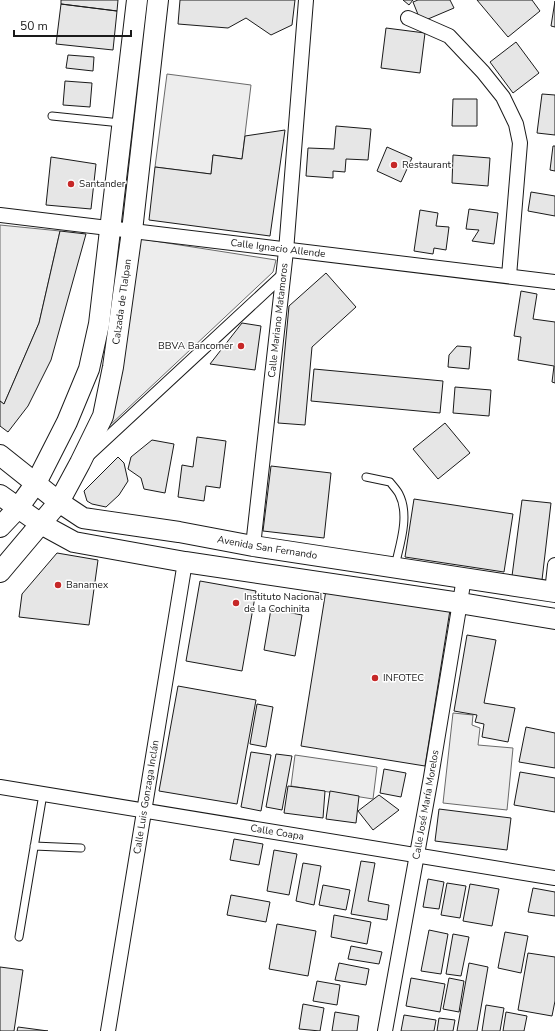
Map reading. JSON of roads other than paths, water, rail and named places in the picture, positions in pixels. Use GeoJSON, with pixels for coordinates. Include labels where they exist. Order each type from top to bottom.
{"type":"FeatureCollection","features":[{"type":"Feature","properties":{"kind":"main road","name":"Calzada de Tlalpan"},"geometry":{"type":"LineString","coordinates":[[0,527],[18,508],[36,483],[67,422],[88,369],[99,324],[112,228],[137,0]]}},
{"type":"Feature","properties":{"kind":"main road","name":"Calzada de Tlalpan"},"geometry":{"type":"LineString","coordinates":[[0,572],[59,502],[80,463],[102,416],[113,367],[132,231],[158,0]]}},
{"type":"Feature","properties":{"kind":"main road","name":"Avenida San Fernando"},"geometry":{"type":"LineString","coordinates":[[0,455],[59,502],[83,518],[179,532],[253,546],[553,592]]}},
{"type":"Feature","properties":{"kind":"main road"},"geometry":{"type":"LineString","coordinates":[[0,495],[41,524],[74,542],[185,562],[460,603],[555,619]]}},
{"type":"Feature","properties":{"kind":"street","name":"Calle Mariano Matamoros"},"geometry":{"type":"LineString","coordinates":[[253,546],[286,251],[306,0]]}},
{"type":"Feature","properties":{"kind":"street"},"geometry":{"type":"LineString","coordinates":[[408,18],[448,36],[483,72],[503,97],[516,124],[520,143],[509,276]]}},
{"type":"Feature","properties":{"kind":"street","name":"Calle Ignacio Allende"},"geometry":{"type":"LineString","coordinates":[[0,216],[112,228],[286,251],[555,282]]}},
{"type":"Feature","properties":{"kind":"street"},"geometry":{"type":"LineString","coordinates":[[80,463],[283,275]]}},
{"type":"Feature","properties":{"kind":"street","name":"Calle Luis Gonzaga Inclán"},"geometry":{"type":"LineString","coordinates":[[108,1031],[185,562]]}},
{"type":"Feature","properties":{"kind":"street"},"geometry":{"type":"LineString","coordinates":[[553,592],[555,565]]}},
{"type":"Feature","properties":{"kind":"street","name":"Calle José María Morelos"},"geometry":{"type":"LineString","coordinates":[[385,1031],[416,856],[432,777],[464,578]]}},
{"type":"Feature","properties":{"kind":"street","name":"Calle Coapa"},"geometry":{"type":"LineString","coordinates":[[0,787],[555,878]]}},
{"type":"Feature","properties":{"kind":"lane"},"geometry":{"type":"LineString","coordinates":[[52,116],[124,124]]}},
{"type":"Feature","properties":{"kind":"lane"},"geometry":{"type":"LineString","coordinates":[[366,477],[390,482],[400,495],[404,525],[395,568]]}},
{"type":"Feature","properties":{"kind":"lane"},"geometry":{"type":"LineString","coordinates":[[19,937],[43,794]]}},
{"type":"Feature","properties":{"kind":"lane"},"geometry":{"type":"LineString","coordinates":[[34,846],[82,848]]}},
{"type":"Feature","properties":{"kind":"place","name":"Restaurant"},"geometry":{"type":"Point","coordinates":[394,165]}},
{"type":"Feature","properties":{"kind":"place","name":"Santander"},"geometry":{"type":"Point","coordinates":[71,184]}},
{"type":"Feature","properties":{"kind":"place","name":"BBVA Bancomer"},"geometry":{"type":"Point","coordinates":[241,346]}},
{"type":"Feature","properties":{"kind":"place","name":"Banamex"},"geometry":{"type":"Point","coordinates":[58,585]}},
{"type":"Feature","properties":{"kind":"place","name":"Instituto Nacional de la Cochinita"},"geometry":{"type":"Point","coordinates":[236,603]}},
{"type":"Feature","properties":{"kind":"place","name":"INFOTEC"},"geometry":{"type":"Point","coordinates":[375,678]}}]}
